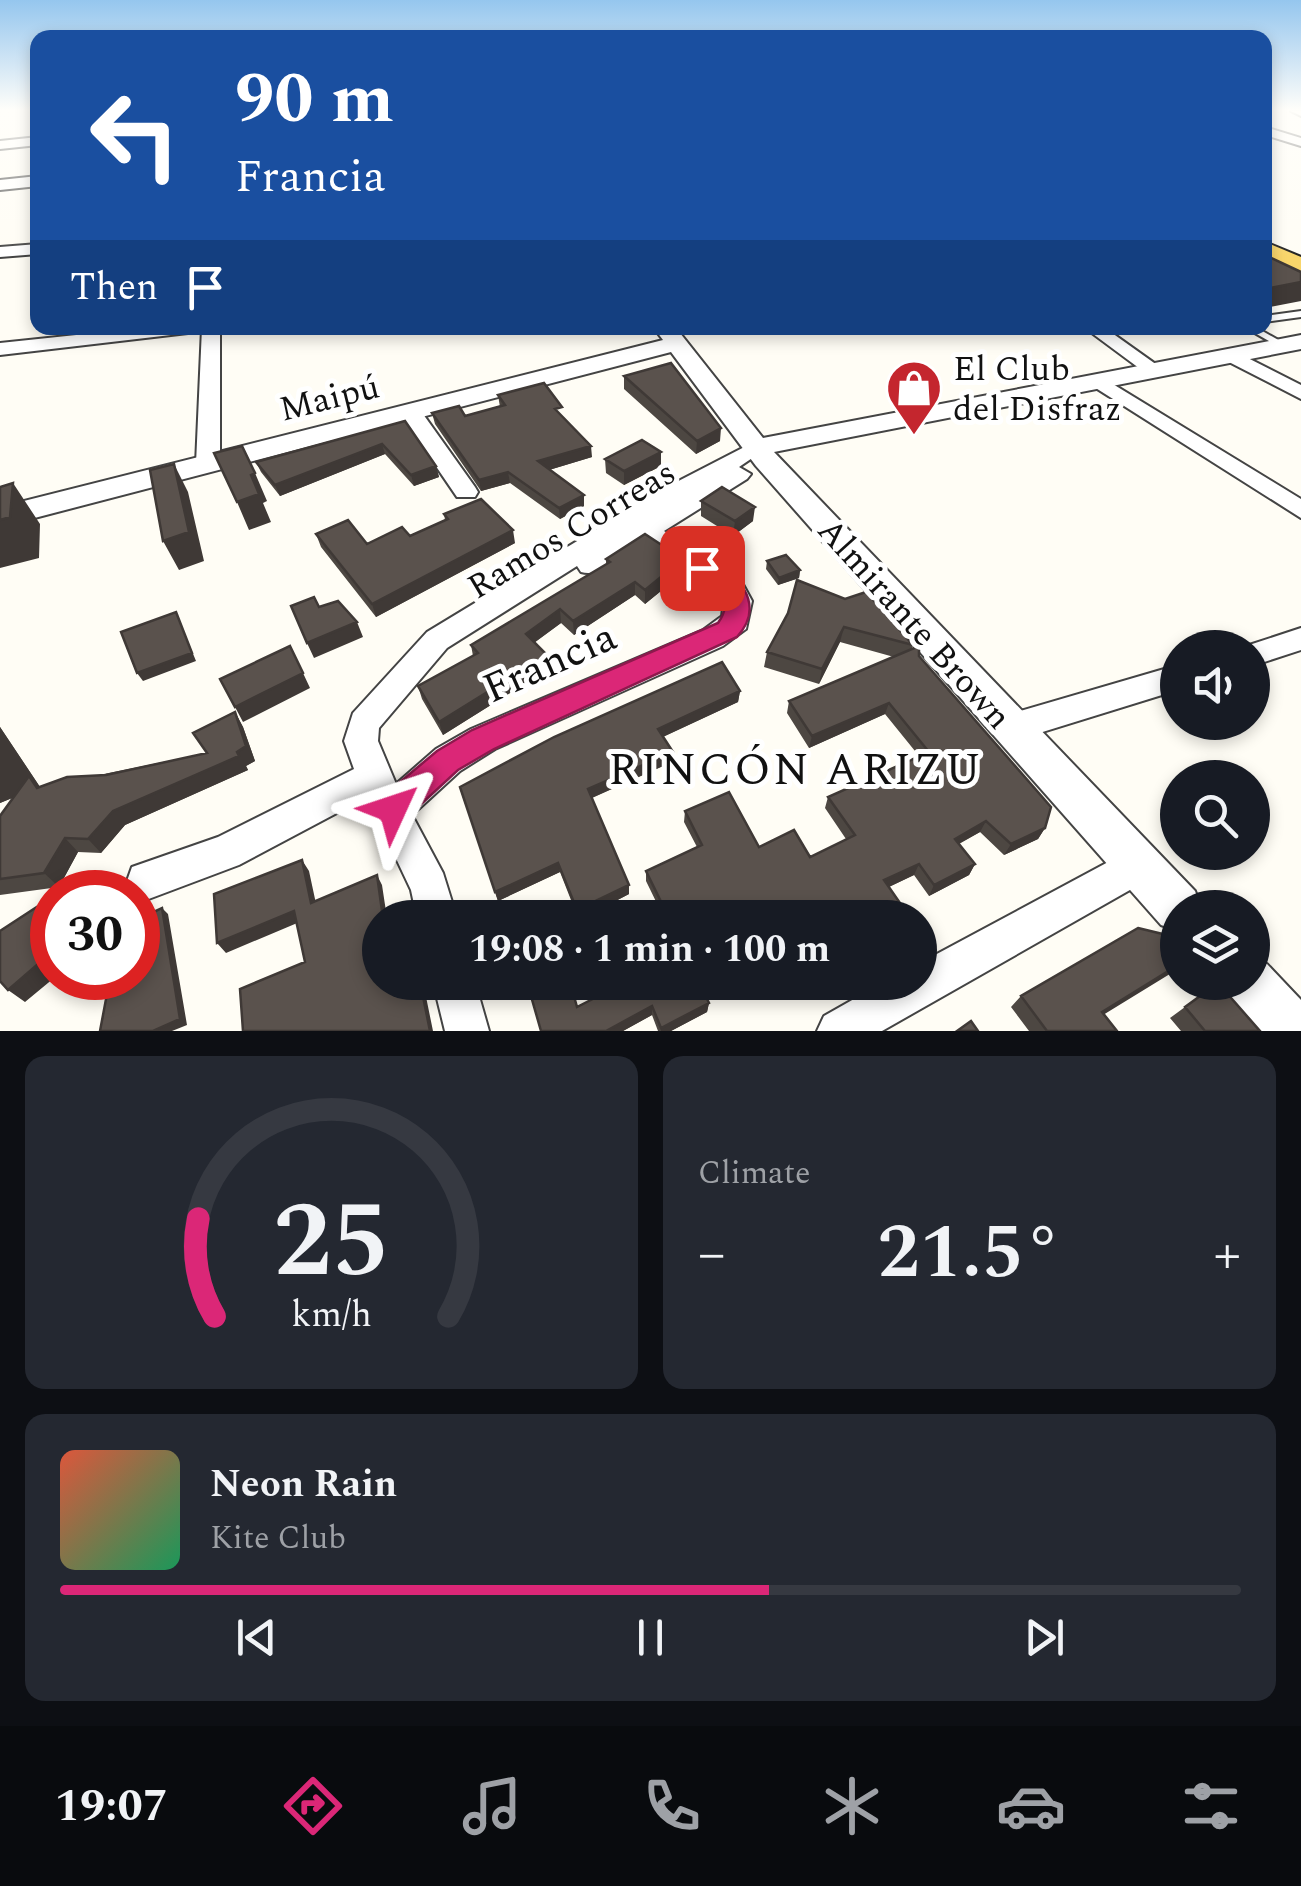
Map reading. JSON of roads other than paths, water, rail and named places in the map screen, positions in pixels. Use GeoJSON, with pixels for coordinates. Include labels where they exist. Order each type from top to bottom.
{"type":"FeatureCollection","features":[{"type":"Feature","properties":{"kind":"main road"},"geometry":{"type":"LineString","coordinates":[[1272,254],[1296,271]]}},
{"type":"Feature","properties":{"kind":"street"},"geometry":{"type":"LineString","coordinates":[[0,184],[30,182]]}},
{"type":"Feature","properties":{"kind":"street"},"geometry":{"type":"LineString","coordinates":[[0,252],[30,250]]}},
{"type":"Feature","properties":{"kind":"street"},"geometry":{"type":"LineString","coordinates":[[0,349],[125,335]]}},
{"type":"Feature","properties":{"kind":"street"},"geometry":{"type":"LineString","coordinates":[[208,464],[211,335]]}},
{"type":"Feature","properties":{"kind":"street"},"geometry":{"type":"LineString","coordinates":[[1104,335],[1154,370]]}},
{"type":"Feature","properties":{"kind":"street","name":"Maipú"},"geometry":{"type":"LineString","coordinates":[[0,518],[410,412],[670,336]]}},
{"type":"Feature","properties":{"kind":"street","name":"Almirante Brown"},"geometry":{"type":"LineString","coordinates":[[670,336],[762,454],[1161,890]]}},
{"type":"Feature","properties":{"kind":"street"},"geometry":{"type":"LineString","coordinates":[[762,454],[1098,381],[1292,344]]}},
{"type":"Feature","properties":{"kind":"street"},"geometry":{"type":"LineString","coordinates":[[1232,356],[1301,393]]}},
{"type":"Feature","properties":{"kind":"street"},"geometry":{"type":"LineString","coordinates":[[1098,381],[1301,510]]}},
{"type":"Feature","properties":{"kind":"street"},"geometry":{"type":"LineString","coordinates":[[410,412],[466,492]]}},
{"type":"Feature","properties":{"kind":"street","name":"Ramos Correas"},"geometry":{"type":"LineString","coordinates":[[416,663],[456,646],[645,531],[762,454]]}},
{"type":"Feature","properties":{"kind":"street","name":"Ramos Correas"},"geometry":{"type":"LineString","coordinates":[[374,776],[361,742],[364,723],[437,640],[672,494],[762,454]]}},
{"type":"Feature","properties":{"kind":"street","name":"Francia"},"geometry":{"type":"LineString","coordinates":[[393,809],[448,760],[483,740],[712,638],[736,621],[738,601],[730,586],[645,531]]}},
{"type":"Feature","properties":{"kind":"street"},"geometry":{"type":"LineString","coordinates":[[1270,649],[1301,640]]}},
{"type":"Feature","properties":{"kind":"street"},"geometry":{"type":"LineString","coordinates":[[1010,728],[1160,682]]}},
{"type":"Feature","properties":{"kind":"street"},"geometry":{"type":"LineString","coordinates":[[160,876],[226,852],[374,776],[393,809],[432,900]]}},
{"type":"Feature","properties":{"kind":"street"},"geometry":{"type":"LineString","coordinates":[[839,1031],[1138,865]]}},
{"type":"Feature","properties":{"kind":"street"},"geometry":{"type":"LineString","coordinates":[[459,1000],[467,1031]]}},
{"type":"Feature","properties":{"kind":"street"},"geometry":{"type":"LineString","coordinates":[[1269,1000],[1295,1025]]}},
{"type":"Feature","properties":{"kind":"lane"},"geometry":{"type":"LineString","coordinates":[[1272,317],[1301,314]]}},
{"type":"Feature","properties":{"kind":"place","name":"El Club del Disfraz"},"geometry":{"type":"Point","coordinates":[914,437]}},
{"type":"Feature","properties":{"kind":"district","name":"RINCÓN ARIZU"},"geometry":{"type":"Point","coordinates":[796,768]}}]}
